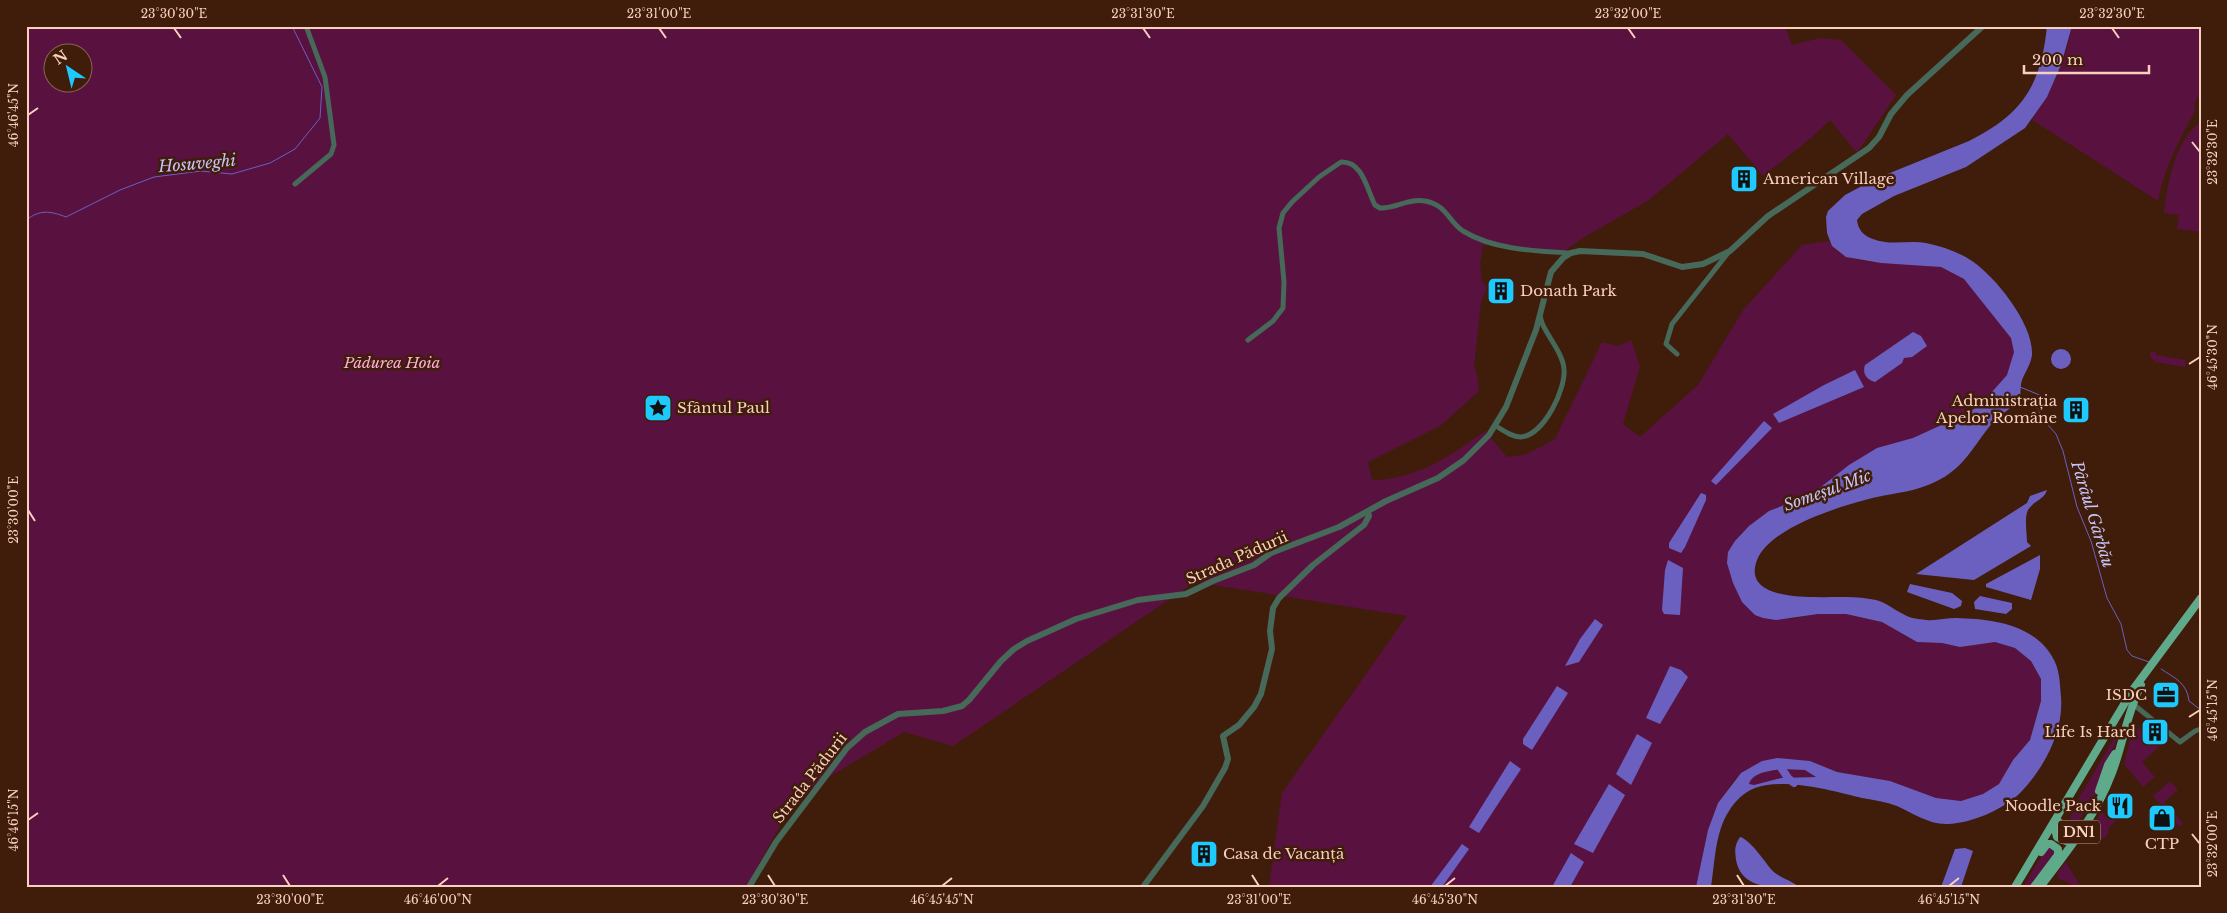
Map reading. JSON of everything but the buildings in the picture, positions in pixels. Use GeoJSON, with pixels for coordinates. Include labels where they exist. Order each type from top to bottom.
{"type":"FeatureCollection","features":[{"type":"Feature","properties":{"kind":"main road","name":"DN1"},"geometry":{"type":"LineString","coordinates":[[2015,887],[2132,691],[2201,598]]}},
{"type":"Feature","properties":{"kind":"main road","name":"DN1"},"geometry":{"type":"LineString","coordinates":[[2040,887],[2065,854],[2094,810],[2112,774],[2133,704],[2153,664]]}},
{"type":"Feature","properties":{"kind":"main road"},"geometry":{"type":"LineString","coordinates":[[2068,799],[2055,833],[2057,837],[2066,841],[2092,806],[2108,765],[2120,746]]}},
{"type":"Feature","properties":{"kind":"main road"},"geometry":{"type":"LineString","coordinates":[[2020,887],[2044,848],[2051,844],[2058,849],[2058,855],[2034,887]]}},
{"type":"Feature","properties":{"kind":"street"},"geometry":{"type":"LineString","coordinates":[[295,184],[331,154],[334,145],[325,77],[306,26]]}},
{"type":"Feature","properties":{"kind":"street"},"geometry":{"type":"LineString","coordinates":[[1677,354],[1666,344],[1672,324],[1730,251],[1768,216],[1869,148],[1879,137],[1900,102],[1962,43],[1983,26]]}},
{"type":"Feature","properties":{"kind":"street"},"geometry":{"type":"LineString","coordinates":[[1248,340],[1273,321],[1283,308],[1284,276],[1279,228],[1283,213],[1319,177],[1341,162],[1349,163],[1359,170],[1375,205],[1380,208],[1412,201],[1426,201],[1447,212],[1460,229],[1486,242],[1527,249],[1571,253],[1585,251],[1643,254],[1676,266],[1688,267],[1703,264],[1730,251]]}},
{"type":"Feature","properties":{"kind":"street","name":"Strada Pădurii"},"geometry":{"type":"LineString","coordinates":[[749,887],[776,842],[847,748],[865,732],[898,714],[943,711],[962,706],[974,694],[992,670],[1014,649],[1072,620],[1144,598],[1186,594],[1254,564],[1271,553],[1335,530],[1368,511],[1442,476],[1478,448],[1496,426],[1515,386],[1540,316],[1551,272],[1560,259],[1571,253]]}},
{"type":"Feature","properties":{"kind":"street"},"geometry":{"type":"LineString","coordinates":[[1496,426],[1510,435],[1521,437],[1532,433],[1547,419],[1556,398],[1564,378],[1564,366],[1544,328],[1540,316]]}},
{"type":"Feature","properties":{"kind":"street"},"geometry":{"type":"LineString","coordinates":[[1143,887],[1203,806],[1225,768],[1228,759],[1224,736],[1239,725],[1258,700],[1272,649],[1270,631],[1276,604],[1309,568],[1364,525],[1369,516],[1368,511]]}},
{"type":"Feature","properties":{"kind":"street"},"geometry":{"type":"LineString","coordinates":[[2133,704],[2180,742],[2201,729]]}},
{"type":"Feature","properties":{"kind":"green space","name":"Pădurea Hoia"},"geometry":{"type":"Polygon","coordinates":[[[26,26],[1785,26],[1792,45],[1820,38],[1841,40],[1896,95],[1857,153],[1830,120],[1811,138],[1763,176],[1728,134],[1649,200],[1581,239],[1561,254],[1483,245],[1480,264],[1482,282],[1487,287],[1481,302],[1474,367],[1479,391],[1440,426],[1368,462],[1372,480],[1403,476],[1432,465],[1485,431],[1507,457],[1527,454],[1555,439],[1602,342],[1619,346],[1631,340],[1640,366],[1623,424],[1640,437],[1698,385],[1743,310],[1802,245],[1829,241],[1838,251],[1851,258],[1937,267],[1950,271],[1967,282],[1976,292],[2006,330],[2014,345],[2015,355],[2008,374],[1994,392],[1970,412],[1812,494],[1769,511],[1742,533],[1728,552],[1789,619],[1818,614],[1846,614],[1882,622],[1917,642],[1942,643],[1960,647],[1995,642],[2015,648],[2031,661],[2041,679],[2041,701],[2030,740],[2013,760],[1999,784],[1983,794],[1961,801],[1936,798],[1890,781],[1837,772],[1810,761],[1777,758],[1762,761],[1736,778],[1718,803],[1708,830],[1696,887],[1269,887],[1282,793],[1407,616],[1195,582],[953,746],[904,732],[796,797],[746,887],[26,887],[26,26]]]}},
{"type":"Feature","properties":{"kind":"green space"},"geometry":{"type":"Polygon","coordinates":[[[2072,26],[2201,26],[2201,95],[2196,100],[2195,111],[2168,166],[2158,201],[2031,119],[2052,87],[2066,51],[2072,26]]]}},
{"type":"Feature","properties":{"kind":"green space"},"geometry":{"type":"Polygon","coordinates":[[[2201,121],[2201,232],[2177,229],[2179,215],[2164,213],[2170,175],[2178,151],[2184,140],[2201,121]]]}},
{"type":"Feature","properties":{"kind":"green space"},"geometry":{"type":"Polygon","coordinates":[[[2151,351],[2156,352],[2156,355],[2186,360],[2185,367],[2155,362],[2150,356],[2151,351]]]}},
{"type":"Feature","properties":{"kind":"green space"},"geometry":{"type":"Polygon","coordinates":[[[2123,723],[2096,794],[2069,836],[2067,835],[2073,808],[2123,723]]]}},
{"type":"Feature","properties":{"kind":"green space"},"geometry":{"type":"Polygon","coordinates":[[[2139,728],[2160,746],[2142,762],[2155,777],[2143,787],[2124,764],[2131,736],[2139,728]]]}},
{"type":"Feature","properties":{"kind":"green space"},"geometry":{"type":"Polygon","coordinates":[[[1782,769],[1805,770],[1816,777],[1781,778],[1754,785],[1749,784],[1758,775],[1782,769]]]}},
{"type":"Feature","properties":{"kind":"green space"},"geometry":{"type":"Polygon","coordinates":[[[2170,781],[2178,790],[2164,802],[2183,823],[2179,827],[2153,796],[2170,781]]]}},
{"type":"Feature","properties":{"kind":"green space"},"geometry":{"type":"Polygon","coordinates":[[[2103,809],[2103,814],[2109,820],[2114,818],[2116,821],[2110,826],[2106,837],[2097,840],[2092,838],[2091,831],[2103,809]]]}},
{"type":"Feature","properties":{"kind":"green space"},"geometry":{"type":"Polygon","coordinates":[[[2052,846],[2056,853],[2032,887],[2023,887],[2045,850],[2052,846]]]}},
{"type":"Feature","properties":{"kind":"green space"},"geometry":{"type":"Polygon","coordinates":[[[2066,862],[2081,887],[2058,879],[2057,874],[2066,862]]]}},
{"type":"Feature","properties":{"kind":"water"},"geometry":{"type":"Polygon","coordinates":[[[2047,26],[2072,26],[2061,65],[2047,97],[2025,128],[1966,167],[1894,196],[1862,214],[1857,220],[1860,230],[1870,238],[1892,243],[1919,242],[1932,244],[1972,261],[1992,278],[2020,316],[2031,343],[2032,355],[2022,380],[2020,399],[1993,422],[1968,456],[1945,476],[1921,488],[1877,497],[1828,511],[1792,527],[1765,548],[1757,560],[1755,574],[1760,585],[1786,595],[1850,597],[1876,600],[1914,618],[1930,620],[1956,618],[1998,622],[2012,626],[2037,639],[2047,649],[2055,662],[2060,688],[2061,710],[2059,724],[2050,750],[2036,774],[2012,800],[1986,815],[1957,823],[1934,823],[1889,803],[1809,786],[1780,784],[1755,788],[1737,800],[1724,819],[1716,848],[1711,887],[1696,887],[1708,830],[1718,803],[1741,773],[1762,761],[1777,758],[1810,761],[1837,772],[1890,781],[1936,798],[1961,801],[1983,794],[1999,784],[2013,760],[2030,740],[2041,701],[2041,679],[2031,661],[2015,648],[1995,642],[1960,647],[1942,643],[1917,642],[1882,622],[1846,614],[1818,614],[1776,620],[1763,618],[1755,615],[1742,602],[1733,583],[1727,563],[1728,552],[1735,541],[1749,526],[1769,511],[1812,494],[1849,465],[1877,448],[1913,438],[1970,412],[1984,401],[2007,375],[2014,352],[2011,338],[1964,279],[1941,267],[1881,263],[1846,257],[1832,246],[1827,233],[1826,217],[1828,211],[1845,195],[1875,179],[1969,141],[2003,120],[2026,96],[2040,65],[2047,26]],[[1782,769],[1768,771],[1754,777],[1749,784],[1754,785],[1781,778],[1816,777],[1805,770],[1782,769]]]}},
{"type":"Feature","properties":{"kind":"water"},"geometry":{"type":"Polygon","coordinates":[[[1913,332],[1921,336],[1927,346],[1912,357],[1904,358],[1902,363],[1875,382],[1870,380],[1864,371],[1865,365],[1913,332]]]}},
{"type":"Feature","properties":{"kind":"water"},"geometry":{"type":"Polygon","coordinates":[[[2061,349],[2068,352],[2071,359],[2068,366],[2061,369],[2054,366],[2051,359],[2054,352],[2061,349]]]}},
{"type":"Feature","properties":{"kind":"water"},"geometry":{"type":"Polygon","coordinates":[[[1855,370],[1864,387],[1779,423],[1773,414],[1824,385],[1855,370]]]}},
{"type":"Feature","properties":{"kind":"water"},"geometry":{"type":"Polygon","coordinates":[[[1764,421],[1772,428],[1716,485],[1711,481],[1764,421]]]}},
{"type":"Feature","properties":{"kind":"water"},"geometry":{"type":"Polygon","coordinates":[[[2047,490],[2030,507],[2027,513],[2027,542],[2031,546],[1974,580],[1916,574],[2027,503],[2030,496],[2047,490]]]}},
{"type":"Feature","properties":{"kind":"water"},"geometry":{"type":"Polygon","coordinates":[[[1701,493],[1706,495],[1706,500],[1685,547],[1681,553],[1669,548],[1669,543],[1701,493]]]}},
{"type":"Feature","properties":{"kind":"water"},"geometry":{"type":"Polygon","coordinates":[[[2040,555],[2040,569],[2031,600],[1986,587],[1986,584],[2040,555]]]}},
{"type":"Feature","properties":{"kind":"water"},"geometry":{"type":"Polygon","coordinates":[[[1668,560],[1683,568],[1680,615],[1664,614],[1662,610],[1665,570],[1668,560]]]}},
{"type":"Feature","properties":{"kind":"water"},"geometry":{"type":"Polygon","coordinates":[[[1910,584],[1952,593],[1962,601],[1961,606],[1954,609],[1907,592],[1910,584]]]}},
{"type":"Feature","properties":{"kind":"water"},"geometry":{"type":"Polygon","coordinates":[[[1980,596],[2012,603],[2012,609],[2006,614],[1975,609],[1974,602],[1980,596]]]}},
{"type":"Feature","properties":{"kind":"water"},"geometry":{"type":"Polygon","coordinates":[[[1595,619],[1603,625],[1579,662],[1565,666],[1580,639],[1595,619]]]}},
{"type":"Feature","properties":{"kind":"water"},"geometry":{"type":"Polygon","coordinates":[[[1670,666],[1681,670],[1688,677],[1660,724],[1646,718],[1670,666]]]}},
{"type":"Feature","properties":{"kind":"water"},"geometry":{"type":"Polygon","coordinates":[[[1557,686],[1568,693],[1532,750],[1523,744],[1523,739],[1557,686]]]}},
{"type":"Feature","properties":{"kind":"water"},"geometry":{"type":"Polygon","coordinates":[[[1637,734],[1652,743],[1631,785],[1616,774],[1637,734]]]}},
{"type":"Feature","properties":{"kind":"water"},"geometry":{"type":"Polygon","coordinates":[[[1510,761],[1521,769],[1479,833],[1469,827],[1510,761]]]}},
{"type":"Feature","properties":{"kind":"water"},"geometry":{"type":"Polygon","coordinates":[[[1609,784],[1625,795],[1593,853],[1574,844],[1609,784]]]}},
{"type":"Feature","properties":{"kind":"water"},"geometry":{"type":"Polygon","coordinates":[[[1740,837],[1752,846],[1773,871],[1799,887],[1770,887],[1752,882],[1745,877],[1739,870],[1736,860],[1735,851],[1740,837]]]}},
{"type":"Feature","properties":{"kind":"water"},"geometry":{"type":"Polygon","coordinates":[[[1462,844],[1469,849],[1442,887],[1430,887],[1462,844]]]}},
{"type":"Feature","properties":{"kind":"water"},"geometry":{"type":"Polygon","coordinates":[[[1965,848],[1973,851],[1961,887],[1941,887],[1955,849],[1965,848]]]}},
{"type":"Feature","properties":{"kind":"water"},"geometry":{"type":"Polygon","coordinates":[[[1571,853],[1584,862],[1570,887],[1552,887],[1571,853]]]}},
{"type":"Feature","properties":{"kind":"waterway","name":"Hosuveghi"},"geometry":{"type":"LineString","coordinates":[[26,217],[29,218],[43,212],[66,217],[120,190],[154,177],[201,171],[232,174],[270,163],[295,149],[320,118],[322,87],[292,26]]}},
{"type":"Feature","properties":{"kind":"waterway","name":"Pârâul Gârbău"},"geometry":{"type":"LineString","coordinates":[[2020,387],[2042,396],[2038,408],[2041,417],[2056,434],[2063,451],[2077,507],[2091,541],[2107,598],[2121,624],[2127,650],[2132,656],[2149,662]]}},
{"type":"Feature","properties":{"kind":"waterway","name":"Pârâul Gârbău"},"geometry":{"type":"LineString","coordinates":[[2161,669],[2183,685],[2189,701],[2201,710]]}},
{"type":"Feature","properties":{"kind":"waterway","name":"Someșul Mic"},"geometry":{"type":"LineString","coordinates":[[1780,766],[1794,783]]}},
{"type":"Feature","properties":{"kind":"place","name":"American Village"},"geometry":{"type":"Point","coordinates":[1744,179]}},
{"type":"Feature","properties":{"kind":"place","name":"Donath Park"},"geometry":{"type":"Point","coordinates":[1501,291]}},
{"type":"Feature","properties":{"kind":"place","name":"Sfântul Paul"},"geometry":{"type":"Point","coordinates":[658,408]}},
{"type":"Feature","properties":{"kind":"place","name":"Administrația Apelor Române"},"geometry":{"type":"Point","coordinates":[2076,410]}},
{"type":"Feature","properties":{"kind":"place","name":"ISDC"},"geometry":{"type":"Point","coordinates":[2166,695]}},
{"type":"Feature","properties":{"kind":"place","name":"Life Is Hard"},"geometry":{"type":"Point","coordinates":[2155,732]}},
{"type":"Feature","properties":{"kind":"place","name":"Noodle Pack"},"geometry":{"type":"Point","coordinates":[2120,806]}},
{"type":"Feature","properties":{"kind":"place","name":"CTP"},"geometry":{"type":"Point","coordinates":[2162,818]}},
{"type":"Feature","properties":{"kind":"place","name":"Casa de Vacanță"},"geometry":{"type":"Point","coordinates":[1204,854]}}]}
